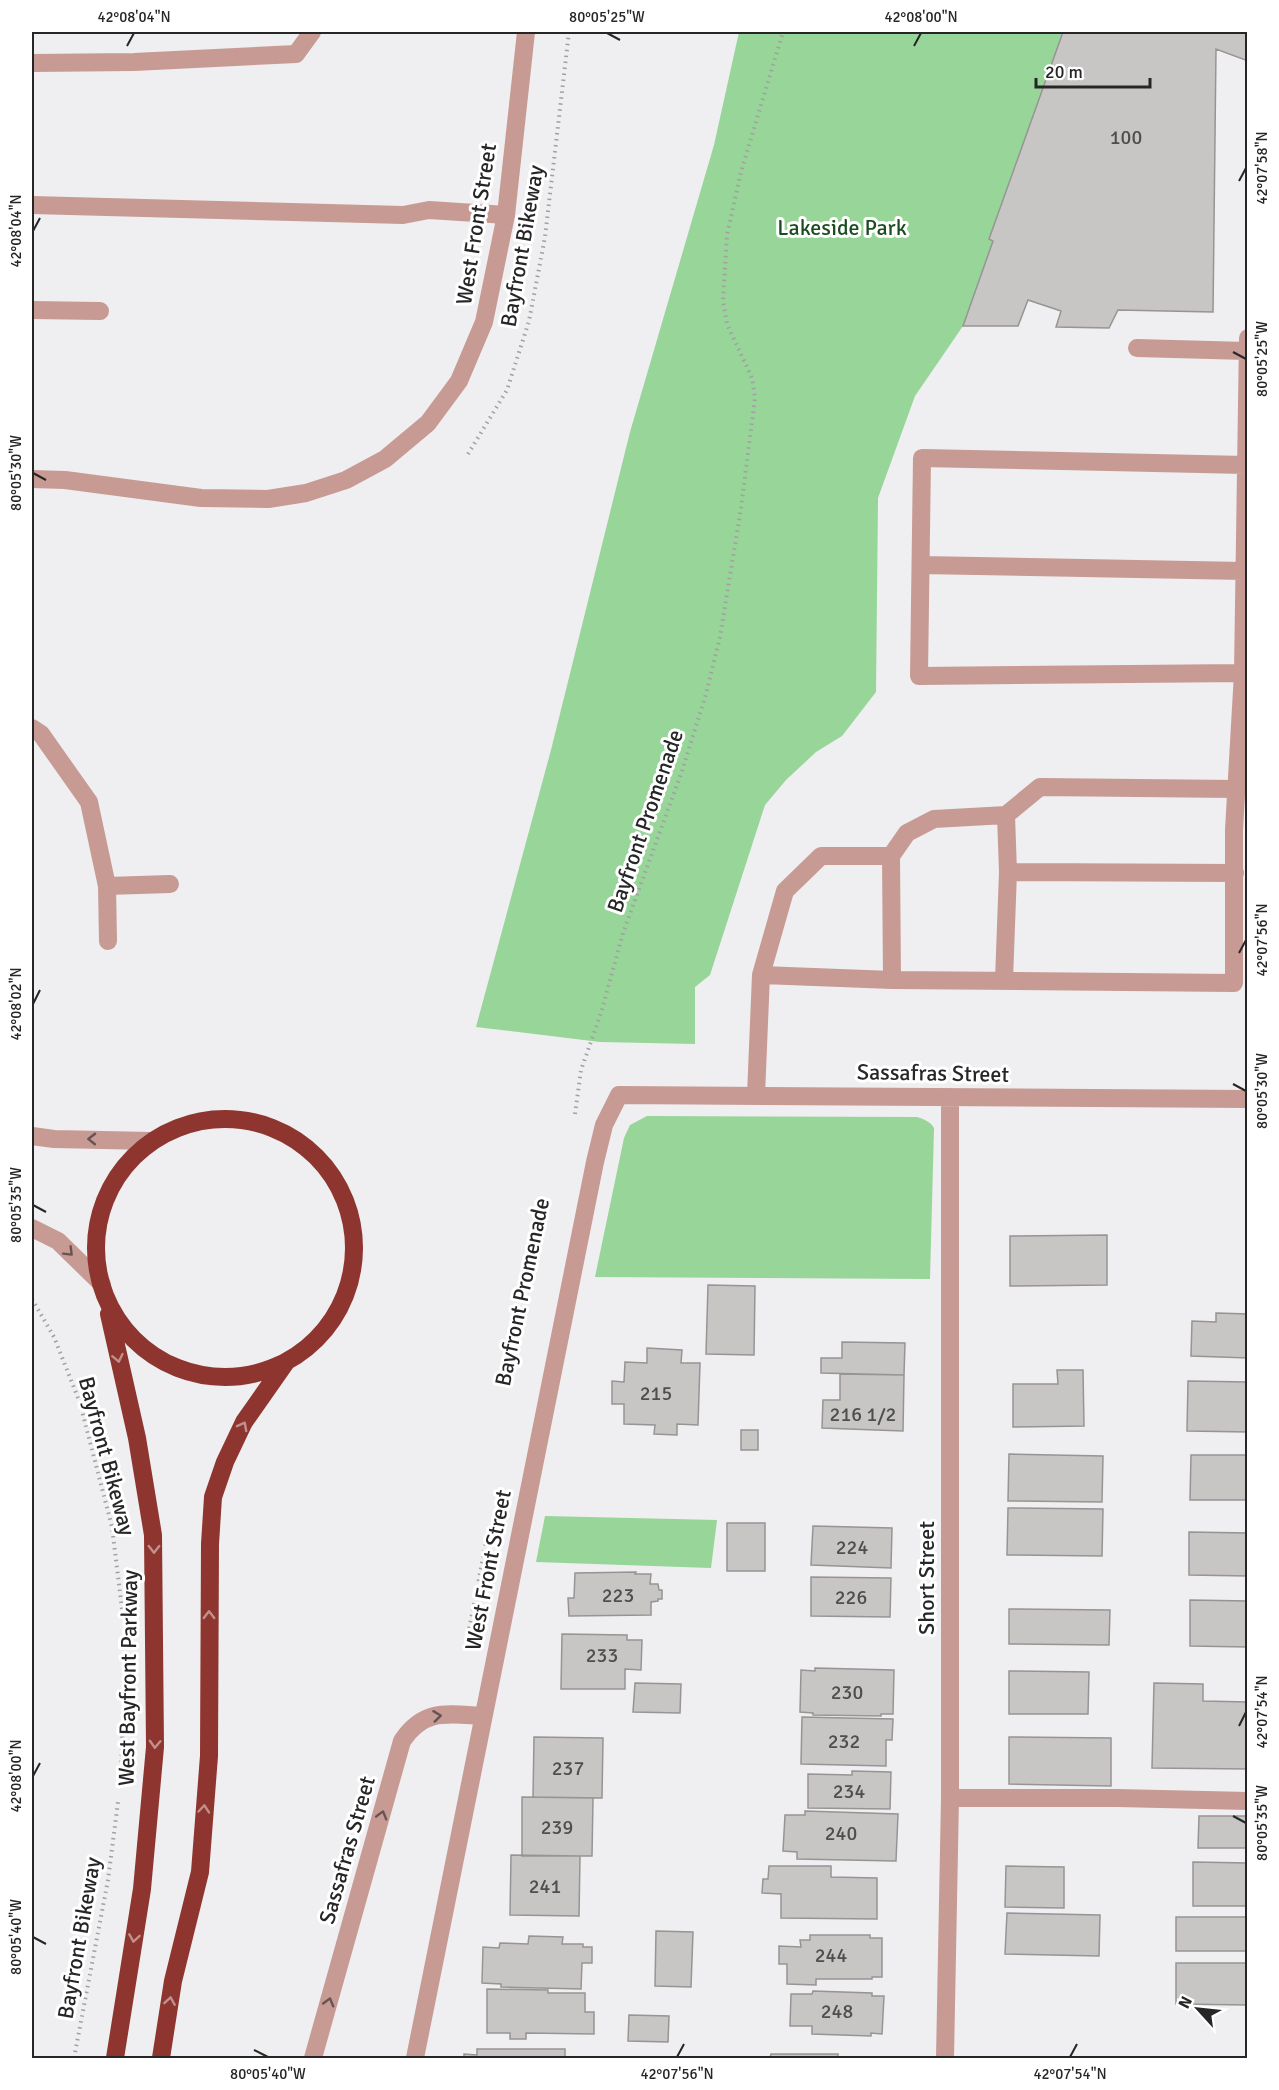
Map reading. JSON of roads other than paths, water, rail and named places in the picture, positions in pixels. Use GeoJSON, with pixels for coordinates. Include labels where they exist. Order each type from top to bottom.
{"type":"FeatureCollection","features":[{"type":"Feature","properties":{"kind":"highway","name":"West Bayfront Parkway"},"geometry":{"type":"LineString","coordinates":[[115,2058],[142,1889],[155,1747],[153,1534],[137,1438],[96,1266],[96,1230],[106,1196],[125,1165],[151,1141],[183,1125],[218,1118],[253,1121],[286,1133],[314,1153],[336,1180],[349,1213],[354,1247],[350,1282],[336,1314],[314,1341],[286,1362]]}},
{"type":"Feature","properties":{"kind":"highway"},"geometry":{"type":"LineString","coordinates":[[104,1292],[125,1331],[152,1355],[183,1370],[219,1377],[253,1374],[286,1362]]}},
{"type":"Feature","properties":{"kind":"highway"},"geometry":{"type":"LineString","coordinates":[[161,2058],[173,1981],[200,1872],[209,1756],[210,1544],[213,1497],[225,1462],[244,1422],[286,1362]]}},
{"type":"Feature","properties":{"kind":"street"},"geometry":{"type":"LineString","coordinates":[[32,63],[134,62],[296,54],[312,32]]}},
{"type":"Feature","properties":{"kind":"street","name":"West Front Street"},"geometry":{"type":"LineString","coordinates":[[32,479],[65,480],[201,498],[268,499],[306,493],[346,480],[385,459],[428,423],[459,381],[484,322],[506,215],[526,32]]}},
{"type":"Feature","properties":{"kind":"street"},"geometry":{"type":"LineString","coordinates":[[32,205],[403,215],[429,210],[506,215]]}},
{"type":"Feature","properties":{"kind":"street"},"geometry":{"type":"LineString","coordinates":[[32,310],[100,310]]}},
{"type":"Feature","properties":{"kind":"street"},"geometry":{"type":"LineString","coordinates":[[761,975],[892,980],[1234,982],[1235,873],[1241,830],[1235,789],[1243,672],[1248,338]]}},
{"type":"Feature","properties":{"kind":"street"},"geometry":{"type":"LineString","coordinates":[[1137,348],[1247,351]]}},
{"type":"Feature","properties":{"kind":"street"},"geometry":{"type":"LineString","coordinates":[[1243,672],[919,676],[922,458],[1246,465]]}},
{"type":"Feature","properties":{"kind":"street"},"geometry":{"type":"LineString","coordinates":[[921,565],[1244,571]]}},
{"type":"Feature","properties":{"kind":"street"},"geometry":{"type":"LineString","coordinates":[[32,728],[41,734],[89,802],[107,886],[108,941]]}},
{"type":"Feature","properties":{"kind":"street"},"geometry":{"type":"LineString","coordinates":[[892,980],[891,856],[907,833],[934,819],[1006,815],[1040,787],[1235,789]]}},
{"type":"Feature","properties":{"kind":"street"},"geometry":{"type":"LineString","coordinates":[[1004,980],[1008,872],[1006,815]]}},
{"type":"Feature","properties":{"kind":"street"},"geometry":{"type":"LineString","coordinates":[[756,1095],[761,975],[785,891],[821,856],[891,856]]}},
{"type":"Feature","properties":{"kind":"street"},"geometry":{"type":"LineString","coordinates":[[1008,872],[1235,873]]}},
{"type":"Feature","properties":{"kind":"street"},"geometry":{"type":"LineString","coordinates":[[107,886],[170,884]]}},
{"type":"Feature","properties":{"kind":"street","name":"West Front Street"},"geometry":{"type":"LineString","coordinates":[[415,2058],[595,1162],[604,1125],[619,1095]]}},
{"type":"Feature","properties":{"kind":"street","name":"Sassafras Street"},"geometry":{"type":"LineString","coordinates":[[619,1095],[1248,1099]]}},
{"type":"Feature","properties":{"kind":"street","name":"Short Street"},"geometry":{"type":"LineString","coordinates":[[945,2058],[950,1798],[950,1096]]}},
{"type":"Feature","properties":{"kind":"street"},"geometry":{"type":"LineString","coordinates":[[32,1136],[54,1139],[151,1141]]}},
{"type":"Feature","properties":{"kind":"street"},"geometry":{"type":"LineString","coordinates":[[32,1228],[58,1242],[104,1292]]}},
{"type":"Feature","properties":{"kind":"street","name":"Sassafras Street"},"geometry":{"type":"LineString","coordinates":[[313,2058],[402,1741],[409,1731],[426,1718],[436,1715],[482,1716]]}},
{"type":"Feature","properties":{"kind":"street"},"geometry":{"type":"LineString","coordinates":[[950,1798],[1248,1801]]}},
{"type":"Feature","properties":{"kind":"park label","name":"Lakeside Park"},"geometry":{"type":"Point","coordinates":[842,227]}}]}
